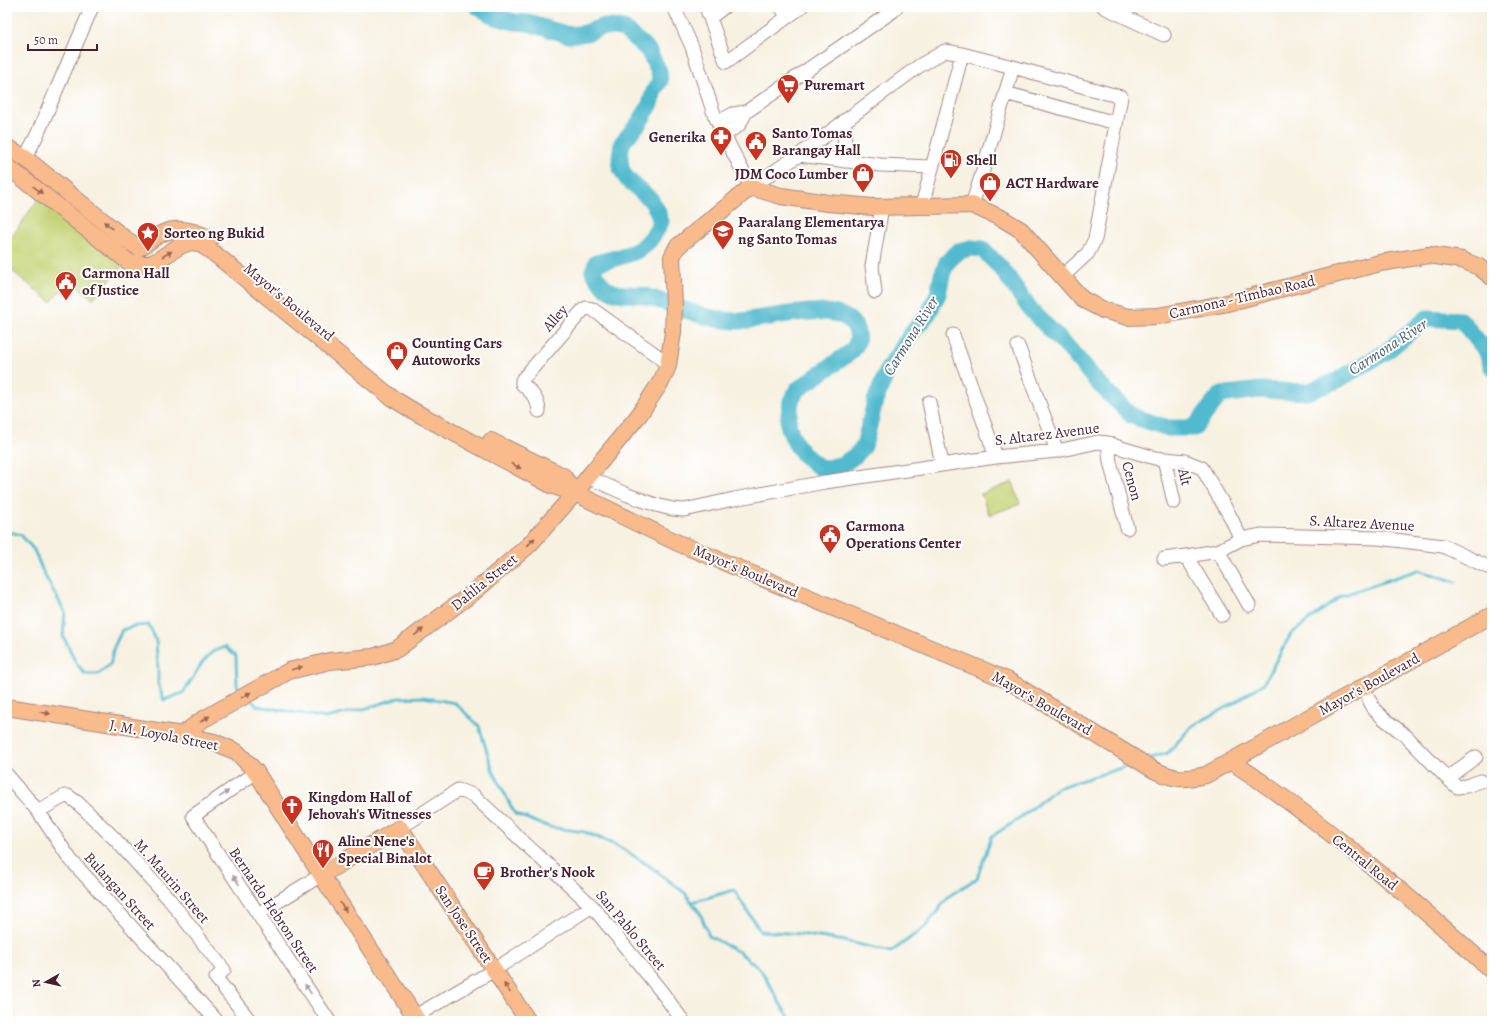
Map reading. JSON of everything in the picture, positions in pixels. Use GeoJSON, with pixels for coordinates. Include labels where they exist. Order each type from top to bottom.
{"type":"FeatureCollection","features":[{"type":"Feature","properties":{"kind":"main road","name":"Mayor's Boulevard"},"geometry":{"type":"LineString","coordinates":[[7,147],[25,158],[124,238],[139,248],[163,233],[173,230],[187,230],[195,232],[220,245],[301,313],[398,390],[485,438],[563,476],[575,493]]}},
{"type":"Feature","properties":{"kind":"main road","name":"Mayor's Boulevard"},"geometry":{"type":"LineString","coordinates":[[7,166],[130,263],[152,263],[193,242],[202,245],[216,254],[392,398],[553,486],[575,493],[678,543],[1007,680],[1170,777],[1186,778],[1206,775],[1492,615]]}},
{"type":"Feature","properties":{"kind":"main road","name":"Carmona - Timbao Road"},"geometry":{"type":"LineString","coordinates":[[752,187],[781,196],[828,203],[882,207],[972,206],[1003,219],[1020,230],[1082,299],[1102,310],[1128,317],[1158,316],[1223,304],[1380,263],[1429,255],[1462,260],[1479,267],[1492,276]]}},
{"type":"Feature","properties":{"kind":"main road","name":"Dahlia Street"},"geometry":{"type":"LineString","coordinates":[[182,735],[202,720],[289,671],[330,661],[373,657],[397,649],[474,592],[529,545],[575,493],[639,415],[662,380],[668,366],[673,332],[674,306],[672,257],[677,247],[752,187]]}},
{"type":"Feature","properties":{"kind":"main road","name":"J. M. Loyola Street"},"geometry":{"type":"LineString","coordinates":[[7,706],[182,735],[214,742],[237,752],[256,772],[413,1019]]}},
{"type":"Feature","properties":{"kind":"main road","name":"Central Road"},"geometry":{"type":"LineString","coordinates":[[1231,761],[1325,829],[1424,910],[1492,971]]}},
{"type":"Feature","properties":{"kind":"main road"},"geometry":{"type":"LineString","coordinates":[[321,875],[400,828]]}},
{"type":"Feature","properties":{"kind":"main road","name":"San Jose Street"},"geometry":{"type":"LineString","coordinates":[[400,828],[528,1021]]}},
{"type":"Feature","properties":{"kind":"street"},"geometry":{"type":"LineString","coordinates":[[25,158],[92,7]]}},
{"type":"Feature","properties":{"kind":"street"},"geometry":{"type":"LineString","coordinates":[[674,7],[692,47],[718,122],[752,187],[919,66],[945,51],[1013,67],[1121,97],[1094,239],[1088,254],[1062,277]]}},
{"type":"Feature","properties":{"kind":"street"},"geometry":{"type":"LineString","coordinates":[[724,7],[708,12],[726,62],[784,12],[801,7]]}},
{"type":"Feature","properties":{"kind":"street"},"geometry":{"type":"LineString","coordinates":[[718,122],[733,114],[746,112],[887,16],[896,7]]}},
{"type":"Feature","properties":{"kind":"street"},"geometry":{"type":"LineString","coordinates":[[1104,7],[1164,35]]}},
{"type":"Feature","properties":{"kind":"street"},"geometry":{"type":"LineString","coordinates":[[922,206],[962,54]]}},
{"type":"Feature","properties":{"kind":"street"},"geometry":{"type":"LineString","coordinates":[[972,206],[1013,67]]}},
{"type":"Feature","properties":{"kind":"street"},"geometry":{"type":"LineString","coordinates":[[1005,93],[1116,123]]}},
{"type":"Feature","properties":{"kind":"street"},"geometry":{"type":"LineString","coordinates":[[724,135],[739,125],[746,112]]}},
{"type":"Feature","properties":{"kind":"street"},"geometry":{"type":"LineString","coordinates":[[844,120],[844,161]]}},
{"type":"Feature","properties":{"kind":"street"},"geometry":{"type":"LineString","coordinates":[[799,154],[880,165],[932,167]]}},
{"type":"Feature","properties":{"kind":"street"},"geometry":{"type":"LineString","coordinates":[[875,292],[872,266],[882,207]]}},
{"type":"Feature","properties":{"kind":"street","name":"Alley"},"geometry":{"type":"LineString","coordinates":[[539,411],[539,404],[533,393],[522,384],[522,380],[586,308],[592,309],[660,357],[668,366]]}},
{"type":"Feature","properties":{"kind":"street"},"geometry":{"type":"LineString","coordinates":[[953,335],[996,457]]}},
{"type":"Feature","properties":{"kind":"street"},"geometry":{"type":"LineString","coordinates":[[1018,346],[1057,451]]}},
{"type":"Feature","properties":{"kind":"street"},"geometry":{"type":"LineString","coordinates":[[929,402],[942,464]]}},
{"type":"Feature","properties":{"kind":"street","name":"S. Altarez Avenue"},"geometry":{"type":"LineString","coordinates":[[588,477],[628,495],[656,505],[684,510],[825,482],[942,464],[1057,451],[1098,442],[1108,442],[1118,447],[1147,456],[1185,461],[1202,468],[1230,516],[1241,539],[1261,534],[1386,539],[1443,546],[1492,569]]}},
{"type":"Feature","properties":{"kind":"street","name":"Cenon"},"geometry":{"type":"LineString","coordinates":[[1108,442],[1110,462],[1127,528]]}},
{"type":"Feature","properties":{"kind":"street","name":"Alt"},"geometry":{"type":"LineString","coordinates":[[1164,459],[1174,502]]}},
{"type":"Feature","properties":{"kind":"street"},"geometry":{"type":"LineString","coordinates":[[1164,559],[1218,551],[1241,539]]}},
{"type":"Feature","properties":{"kind":"street"},"geometry":{"type":"LineString","coordinates":[[1218,551],[1249,605]]}},
{"type":"Feature","properties":{"kind":"street"},"geometry":{"type":"LineString","coordinates":[[1186,556],[1222,615]]}},
{"type":"Feature","properties":{"kind":"street"},"geometry":{"type":"LineString","coordinates":[[1362,688],[1374,709],[1406,736],[1457,787],[1466,786],[1481,781]]}},
{"type":"Feature","properties":{"kind":"street"},"geometry":{"type":"LineString","coordinates":[[1447,778],[1476,757]]}},
{"type":"Feature","properties":{"kind":"street","name":"Bernardo Hebron Street"},"geometry":{"type":"LineString","coordinates":[[256,772],[193,816],[329,1021]]}},
{"type":"Feature","properties":{"kind":"street","name":"Bulangan Street"},"geometry":{"type":"LineString","coordinates":[[7,775],[38,811],[70,859],[217,1021]]}},
{"type":"Feature","properties":{"kind":"street","name":"San Pablo Street"},"geometry":{"type":"LineString","coordinates":[[400,828],[458,790],[472,795],[592,906],[661,991],[683,1021]]}},
{"type":"Feature","properties":{"kind":"street","name":"M. Maurin Street"},"geometry":{"type":"LineString","coordinates":[[38,811],[66,796],[78,802],[115,839],[169,899],[224,970],[216,978],[250,1021]]}},
{"type":"Feature","properties":{"kind":"street"},"geometry":{"type":"LineString","coordinates":[[258,914],[321,875]]}},
{"type":"Feature","properties":{"kind":"street"},"geometry":{"type":"LineString","coordinates":[[413,1019],[494,970],[592,906]]}},
{"type":"Feature","properties":{"kind":"green space"},"geometry":{"type":"Polygon","coordinates":[[[38,199],[123,265],[93,299],[70,280],[51,302],[7,267],[7,244],[38,199]]]}},
{"type":"Feature","properties":{"kind":"green space"},"geometry":{"type":"Polygon","coordinates":[[[1013,482],[1020,504],[989,515],[981,494],[1013,482]]]}},
{"type":"Feature","properties":{"kind":"waterway","name":"Carmona River"},"geometry":{"type":"LineString","coordinates":[[478,7],[495,17],[515,22],[528,23],[569,35],[586,33],[601,27],[624,29],[648,50],[659,71],[660,81],[654,91],[649,107],[639,123],[622,143],[620,157],[621,169],[627,179],[651,200],[657,210],[661,222],[655,233],[642,248],[626,255],[596,263],[593,271],[598,280],[605,287],[615,293],[634,294],[653,298],[711,318],[735,321],[819,312],[835,314],[848,319],[856,329],[857,340],[852,351],[797,390],[791,401],[788,424],[792,436],[803,454],[819,467],[828,468],[843,464],[856,455],[864,446],[875,401],[889,367],[914,330],[928,314],[938,294],[942,275],[947,262],[959,251],[971,248],[982,249],[1002,269],[1031,310],[1071,351],[1098,383],[1132,416],[1168,428],[1194,428],[1220,395],[1260,390],[1307,392],[1336,381],[1386,352],[1427,318],[1461,320],[1487,352],[1492,368]]}},
{"type":"Feature","properties":{"kind":"waterway"},"geometry":{"type":"LineString","coordinates":[[7,531],[21,535],[34,550],[44,574],[65,612],[63,636],[76,663],[85,674],[98,674],[110,665],[114,647],[122,630],[134,626],[149,625],[156,641],[158,684],[164,700],[183,693],[202,663],[212,652],[225,647],[236,656],[237,686],[242,691]]}},
{"type":"Feature","properties":{"kind":"waterway"},"geometry":{"type":"LineString","coordinates":[[1147,759],[1168,753],[1192,726],[1229,706],[1263,684],[1291,634],[1341,596],[1418,570],[1456,582]]}},
{"type":"Feature","properties":{"kind":"waterway"},"geometry":{"type":"LineString","coordinates":[[250,699],[257,706],[326,718],[367,708],[398,698],[423,697],[455,703],[479,726],[493,771],[515,814],[549,827],[585,832],[618,846],[648,865],[685,893],[700,913],[709,936],[739,952],[761,970],[792,1021]]}},
{"type":"Feature","properties":{"kind":"waterway"},"geometry":{"type":"LineString","coordinates":[[692,902],[734,890],[760,931],[800,934],[845,941],[891,952],[925,927],[949,896],[977,878],[992,836],[1019,819],[1057,788],[1134,764]]}},
{"type":"Feature","properties":{"kind":"place","name":"Puremart"},"geometry":{"type":"Point","coordinates":[788,104]}},
{"type":"Feature","properties":{"kind":"place","name":"Generika"},"geometry":{"type":"Point","coordinates":[721,156]}},
{"type":"Feature","properties":{"kind":"place","name":"Santo Tomas Barangay Hall"},"geometry":{"type":"Point","coordinates":[756,162]}},
{"type":"Feature","properties":{"kind":"place","name":"Shell"},"geometry":{"type":"Point","coordinates":[951,180]}},
{"type":"Feature","properties":{"kind":"place","name":"JDM Coco Lumber"},"geometry":{"type":"Point","coordinates":[863,194]}},
{"type":"Feature","properties":{"kind":"place","name":"ACT Hardware"},"geometry":{"type":"Point","coordinates":[990,202]}},
{"type":"Feature","properties":{"kind":"place","name":"Paaralang Elementarya ng Santo Tomas"},"geometry":{"type":"Point","coordinates":[723,250]}},
{"type":"Feature","properties":{"kind":"place","name":"Sorteo ng Bukid"},"geometry":{"type":"Point","coordinates":[148,252]}},
{"type":"Feature","properties":{"kind":"place","name":"Carmona Hall of Justice"},"geometry":{"type":"Point","coordinates":[66,302]}},
{"type":"Feature","properties":{"kind":"place","name":"Counting Cars Autoworks"},"geometry":{"type":"Point","coordinates":[397,372]}},
{"type":"Feature","properties":{"kind":"place","name":"Carmona Operations Center"},"geometry":{"type":"Point","coordinates":[830,554]}},
{"type":"Feature","properties":{"kind":"place","name":"Kingdom Hall of Jehovah's Witnesses"},"geometry":{"type":"Point","coordinates":[292,826]}},
{"type":"Feature","properties":{"kind":"place","name":"Aline Nene's Special Binalot"},"geometry":{"type":"Point","coordinates":[323,870]}},
{"type":"Feature","properties":{"kind":"place","name":"Brother's Nook"},"geometry":{"type":"Point","coordinates":[484,892]}}]}
